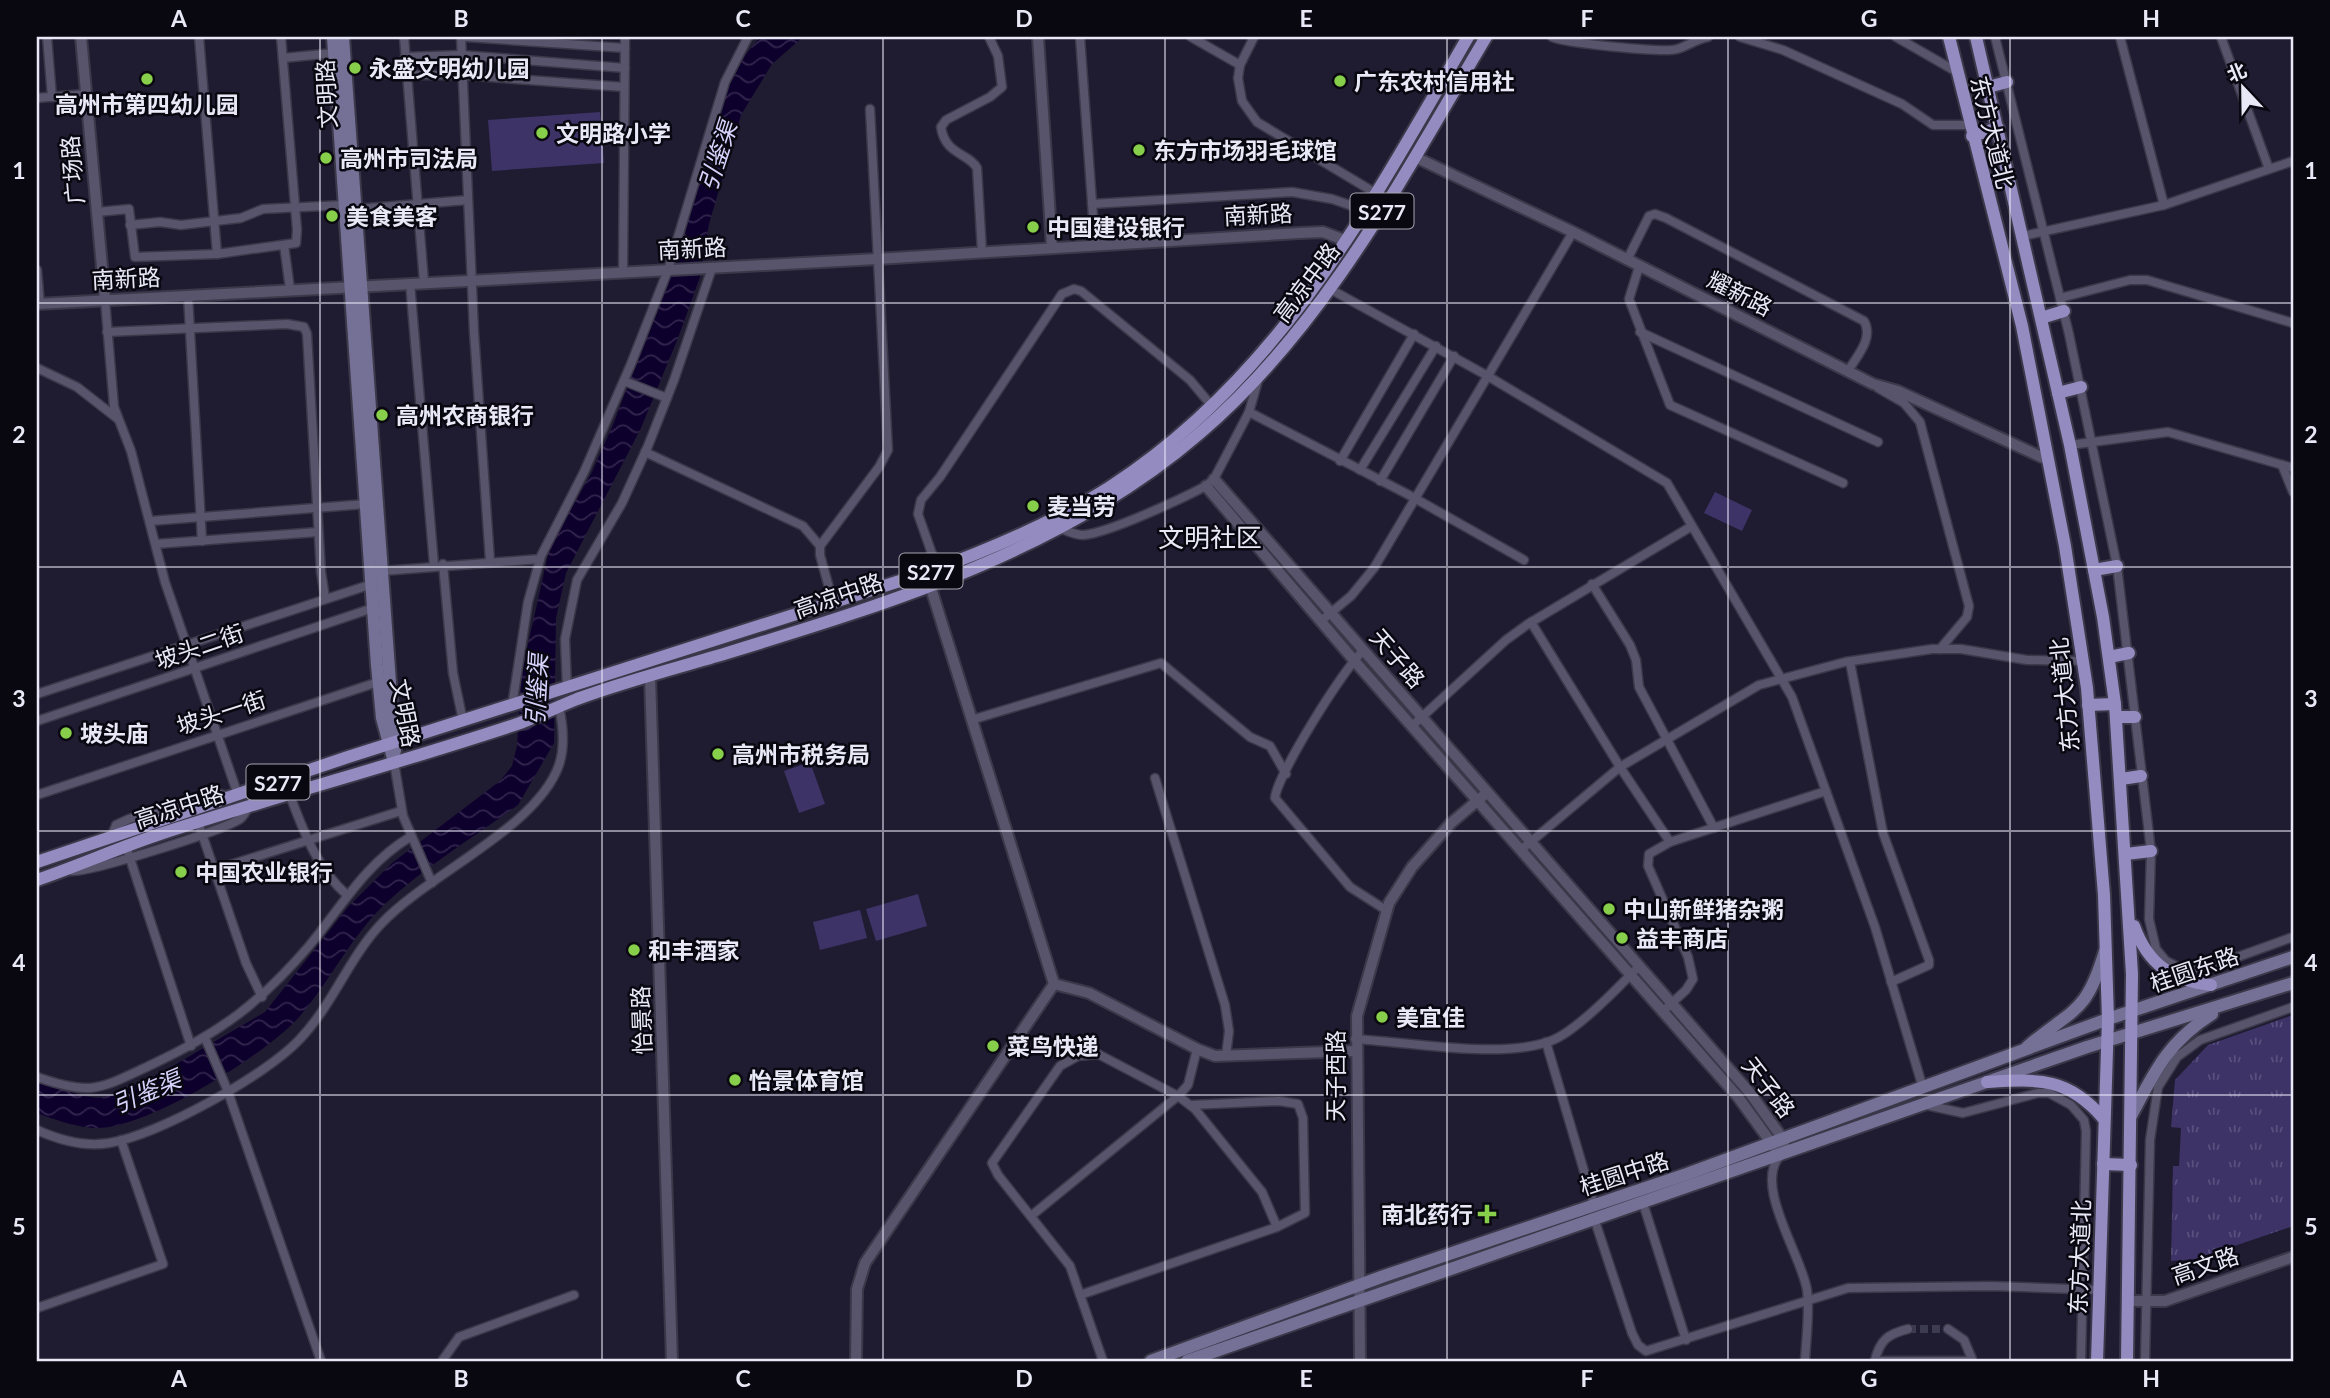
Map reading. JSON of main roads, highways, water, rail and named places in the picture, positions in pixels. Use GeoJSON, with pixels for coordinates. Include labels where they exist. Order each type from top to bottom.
{"type":"FeatureCollection","features":[{"type":"Feature","properties":{"kind":"main road","name":"文明路"},"geometry":{"type":"LineString","coordinates":[[333,37],[382,571],[394,762]]}},
{"type":"Feature","properties":{"kind":"main road","name":"文明路"},"geometry":{"type":"LineString","coordinates":[[343,37],[350,207]]}},
{"type":"Feature","properties":{"kind":"main road","name":"高凉中路"},"geometry":{"type":"LineString","coordinates":[[37,862],[111,838],[179,809],[235,797],[392,743],[937,568],[1060,523],[1111,486],[1211,405],[1254,364],[1294,316],[1367,211],[1468,37]]}},
{"type":"Feature","properties":{"kind":"main road","name":"高凉中路"},"geometry":{"type":"LineString","coordinates":[[37,880],[200,827],[249,806],[516,724],[650,677],[836,619],[930,585],[1121,495],[1204,430],[1260,372],[1330,289],[1415,157],[1486,37]]}},
{"type":"Feature","properties":{"kind":"main road","name":"东方大道北"},"geometry":{"type":"LineString","coordinates":[[1949,37],[1970,131],[2022,326],[2048,460],[2088,705],[2106,947],[2108,1019],[2097,1361]]}},
{"type":"Feature","properties":{"kind":"main road","name":"东方大道北"},"geometry":{"type":"LineString","coordinates":[[1976,37],[2070,445],[2094,570],[2116,710],[2130,918],[2132,1012],[2127,1361]]}},
{"type":"Feature","properties":{"kind":"main road"},"geometry":{"type":"LineString","coordinates":[[1988,87],[2007,82]]}},
{"type":"Feature","properties":{"kind":"main road"},"geometry":{"type":"LineString","coordinates":[[1970,131],[1998,128]]}},
{"type":"Feature","properties":{"kind":"main road","name":"文明路"},"geometry":{"type":"LineString","coordinates":[[356,286],[366,504],[378,682],[392,743]]}},
{"type":"Feature","properties":{"kind":"main road"},"geometry":{"type":"LineString","coordinates":[[2041,318],[2064,311]]}},
{"type":"Feature","properties":{"kind":"main road"},"geometry":{"type":"LineString","coordinates":[[2058,393],[2081,387]]}},
{"type":"Feature","properties":{"kind":"main road"},"geometry":{"type":"LineString","coordinates":[[2094,570],[2117,566]]}},
{"type":"Feature","properties":{"kind":"main road"},"geometry":{"type":"LineString","coordinates":[[2109,657],[2129,653]]}},
{"type":"Feature","properties":{"kind":"main road"},"geometry":{"type":"LineString","coordinates":[[2088,705],[2136,716]]}},
{"type":"Feature","properties":{"kind":"main road"},"geometry":{"type":"LineString","coordinates":[[492,712],[497,730]]}},
{"type":"Feature","properties":{"kind":"main road"},"geometry":{"type":"LineString","coordinates":[[2122,779],[2141,776]]}},
{"type":"Feature","properties":{"kind":"main road"},"geometry":{"type":"LineString","coordinates":[[2126,854],[2151,851]]}},
{"type":"Feature","properties":{"kind":"main road"},"geometry":{"type":"LineString","coordinates":[[2130,918],[2138,938],[2157,966],[2171,976],[2211,985]]}},
{"type":"Feature","properties":{"kind":"main road"},"geometry":{"type":"LineString","coordinates":[[2021,1053],[2079,1009],[2090,993],[2106,947]]}},
{"type":"Feature","properties":{"kind":"main road","name":"桂圆东路"},"geometry":{"type":"LineString","coordinates":[[2108,1019],[2293,957]]}},
{"type":"Feature","properties":{"kind":"main road","name":"桂圆东路"},"geometry":{"type":"LineString","coordinates":[[2132,1033],[2293,983]]}},
{"type":"Feature","properties":{"kind":"main road"},"geometry":{"type":"LineString","coordinates":[[2131,1116],[2168,1051],[2184,1032],[2227,1004]]}},
{"type":"Feature","properties":{"kind":"main road","name":"桂圆中路"},"geometry":{"type":"LineString","coordinates":[[1187,1361],[1360,1301],[1777,1141],[2108,1019]]}},
{"type":"Feature","properties":{"kind":"main road","name":"桂圆中路"},"geometry":{"type":"LineString","coordinates":[[1151,1361],[1359,1286],[1594,1212],[1643,1203],[2132,1033]]}},
{"type":"Feature","properties":{"kind":"main road"},"geometry":{"type":"LineString","coordinates":[[1987,1082],[2049,1082],[2068,1087],[2087,1098],[2104,1119]]}},
{"type":"Feature","properties":{"kind":"main road"},"geometry":{"type":"LineString","coordinates":[[2103,1164],[2131,1165]]}},
{"type":"Feature","properties":{"kind":"water","name":"引鉴渠"},"geometry":{"type":"Polygon","coordinates":[[[760,37],[803,37],[772,64],[741,115],[709,224],[700,277],[678,338],[641,428],[566,573],[556,618],[554,743],[518,805],[401,889],[362,929],[300,1016],[262,1050],[235,1068],[175,1103],[120,1125],[83,1127],[37,1113],[37,1080],[83,1096],[98,1098],[112,1095],[166,1070],[265,1012],[348,907],[392,863],[500,781],[512,766],[517,746],[522,671],[550,546],[592,472],[613,425],[680,248],[728,87],[746,54],[760,37]]]}},
{"type":"Feature","properties":{"kind":"tunnel"},"geometry":{"type":"LineString","coordinates":[[1908,1329],[1948,1329]]}},
{"type":"Feature","properties":{"kind":"place","name":"永盛文明幼儿园"},"geometry":{"type":"Point","coordinates":[355,68]}},
{"type":"Feature","properties":{"kind":"place","name":"高州市第四幼儿园"},"geometry":{"type":"Point","coordinates":[147,79]}},
{"type":"Feature","properties":{"kind":"place","name":"广东农村信用社"},"geometry":{"type":"Point","coordinates":[1340,81]}},
{"type":"Feature","properties":{"kind":"place","name":"文明路小学"},"geometry":{"type":"Point","coordinates":[542,133]}},
{"type":"Feature","properties":{"kind":"place","name":"东方市场羽毛球馆"},"geometry":{"type":"Point","coordinates":[1139,150]}},
{"type":"Feature","properties":{"kind":"place","name":"高州市司法局"},"geometry":{"type":"Point","coordinates":[326,158]}},
{"type":"Feature","properties":{"kind":"place","name":"美食美客"},"geometry":{"type":"Point","coordinates":[332,216]}},
{"type":"Feature","properties":{"kind":"place","name":"中国建设银行"},"geometry":{"type":"Point","coordinates":[1033,227]}},
{"type":"Feature","properties":{"kind":"place","name":"高州农商银行"},"geometry":{"type":"Point","coordinates":[382,415]}},
{"type":"Feature","properties":{"kind":"place","name":"麦当劳"},"geometry":{"type":"Point","coordinates":[1033,506]}},
{"type":"Feature","properties":{"kind":"place","name":"坡头庙"},"geometry":{"type":"Point","coordinates":[66,733]}},
{"type":"Feature","properties":{"kind":"place","name":"高州市税务局"},"geometry":{"type":"Point","coordinates":[718,754]}},
{"type":"Feature","properties":{"kind":"place","name":"中国农业银行"},"geometry":{"type":"Point","coordinates":[181,872]}},
{"type":"Feature","properties":{"kind":"place","name":"中山新鲜猪杂粥"},"geometry":{"type":"Point","coordinates":[1609,909]}},
{"type":"Feature","properties":{"kind":"place","name":"益丰商店"},"geometry":{"type":"Point","coordinates":[1622,938]}},
{"type":"Feature","properties":{"kind":"place","name":"和丰酒家"},"geometry":{"type":"Point","coordinates":[634,950]}},
{"type":"Feature","properties":{"kind":"place","name":"美宜佳"},"geometry":{"type":"Point","coordinates":[1382,1017]}},
{"type":"Feature","properties":{"kind":"place","name":"菜鸟快递"},"geometry":{"type":"Point","coordinates":[993,1046]}},
{"type":"Feature","properties":{"kind":"place","name":"怡景体育馆"},"geometry":{"type":"Point","coordinates":[735,1080]}},
{"type":"Feature","properties":{"kind":"place","name":"南北药行"},"geometry":{"type":"Point","coordinates":[1487,1214]}},
{"type":"Feature","properties":{"kind":"district","name":"文明社区"},"geometry":{"type":"Point","coordinates":[1210,537]}}]}
